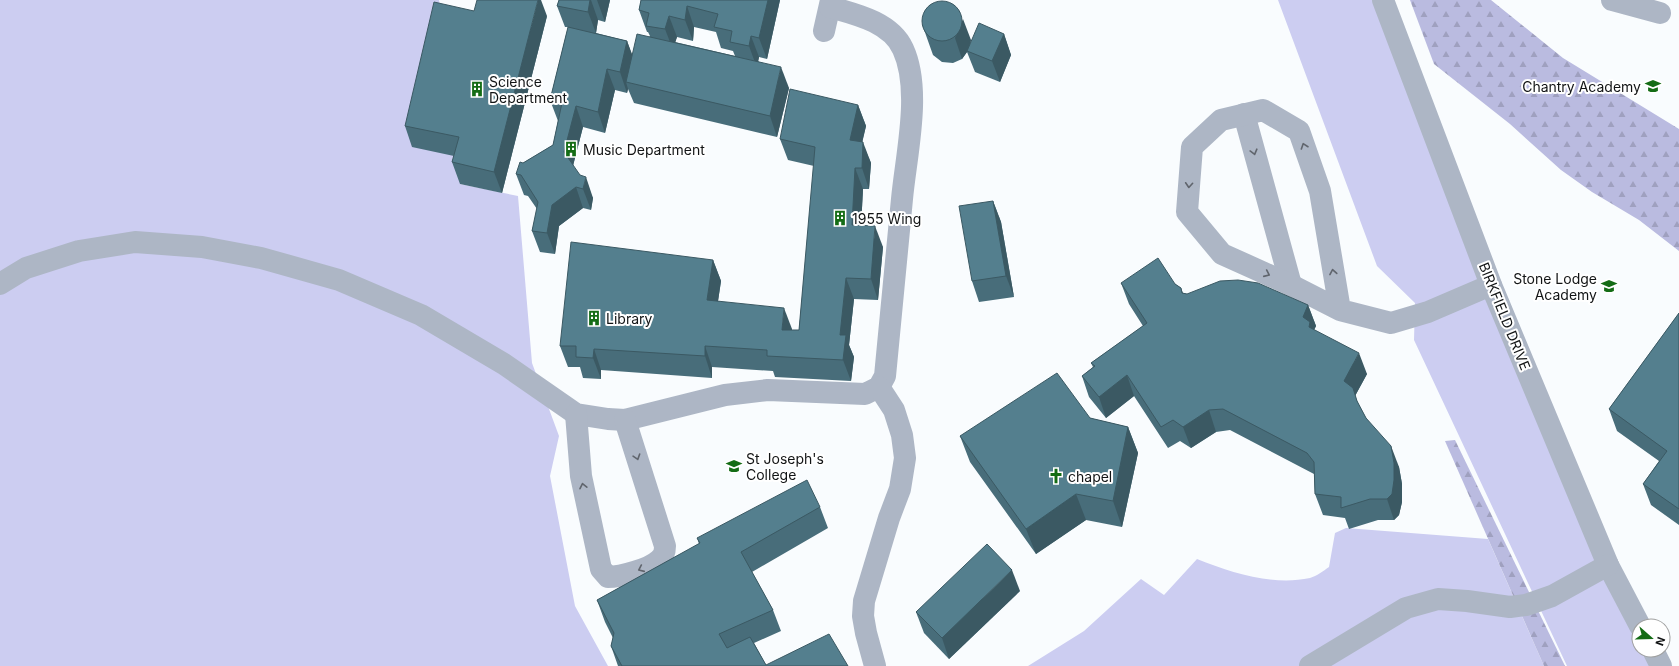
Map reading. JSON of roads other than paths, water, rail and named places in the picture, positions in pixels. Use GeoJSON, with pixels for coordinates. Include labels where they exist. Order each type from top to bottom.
{"type":"FeatureCollection","features":[{"type":"Feature","properties":{"kind":"street","name":"BIRKFIELD DRIVE"},"geometry":{"type":"LineString","coordinates":[[1383,0],[1491,285],[1608,565],[1636,618]]}},
{"type":"Feature","properties":{"kind":"street"},"geometry":{"type":"LineString","coordinates":[[1612,0],[1660,13]]}},
{"type":"Feature","properties":{"kind":"street"},"geometry":{"type":"LineString","coordinates":[[0,284],[26,268],[79,250],[134,242],[202,247],[261,258],[339,280],[421,315],[504,364],[576,414],[625,420],[725,395],[768,390],[865,394],[879,387],[885,376],[912,106],[909,65],[903,48],[889,32],[869,18],[831,3],[824,31]]}},
{"type":"Feature","properties":{"kind":"street"},"geometry":{"type":"LineString","coordinates":[[1340,310],[1320,192],[1299,131],[1262,110],[1221,120],[1192,147],[1187,212],[1222,254],[1291,285],[1340,310],[1391,324],[1428,312],[1491,285]]}},
{"type":"Feature","properties":{"kind":"street"},"geometry":{"type":"LineString","coordinates":[[1244,114],[1291,285]]}},
{"type":"Feature","properties":{"kind":"street"},"geometry":{"type":"LineString","coordinates":[[875,666],[863,616],[864,601],[889,518],[900,489],[905,458],[902,435],[896,417],[879,387]]}},
{"type":"Feature","properties":{"kind":"street"},"geometry":{"type":"LineString","coordinates":[[576,414],[581,476],[601,569],[608,577],[618,577],[632,573],[659,561],[665,553],[665,546],[625,420]]}},
{"type":"Feature","properties":{"kind":"street"},"geometry":{"type":"LineString","coordinates":[[1310,666],[1406,608],[1438,599],[1468,601],[1510,607],[1526,605],[1552,596],[1608,565]]}},
{"type":"Feature","properties":{"kind":"place","name":"Chantry Academy"},"geometry":{"type":"Point","coordinates":[1653,86]}},
{"type":"Feature","properties":{"kind":"place","name":"Science Department"},"geometry":{"type":"Point","coordinates":[477,89]}},
{"type":"Feature","properties":{"kind":"place","name":"Music Department"},"geometry":{"type":"Point","coordinates":[571,149]}},
{"type":"Feature","properties":{"kind":"place","name":"1955 Wing"},"geometry":{"type":"Point","coordinates":[840,218]}},
{"type":"Feature","properties":{"kind":"place","name":"Stone Lodge Academy"},"geometry":{"type":"Point","coordinates":[1609,286]}},
{"type":"Feature","properties":{"kind":"place","name":"Library"},"geometry":{"type":"Point","coordinates":[594,318]}},
{"type":"Feature","properties":{"kind":"place","name":"St Joseph's College"},"geometry":{"type":"Point","coordinates":[734,466]}},
{"type":"Feature","properties":{"kind":"place","name":"chapel"},"geometry":{"type":"Point","coordinates":[1056,476]}}]}
